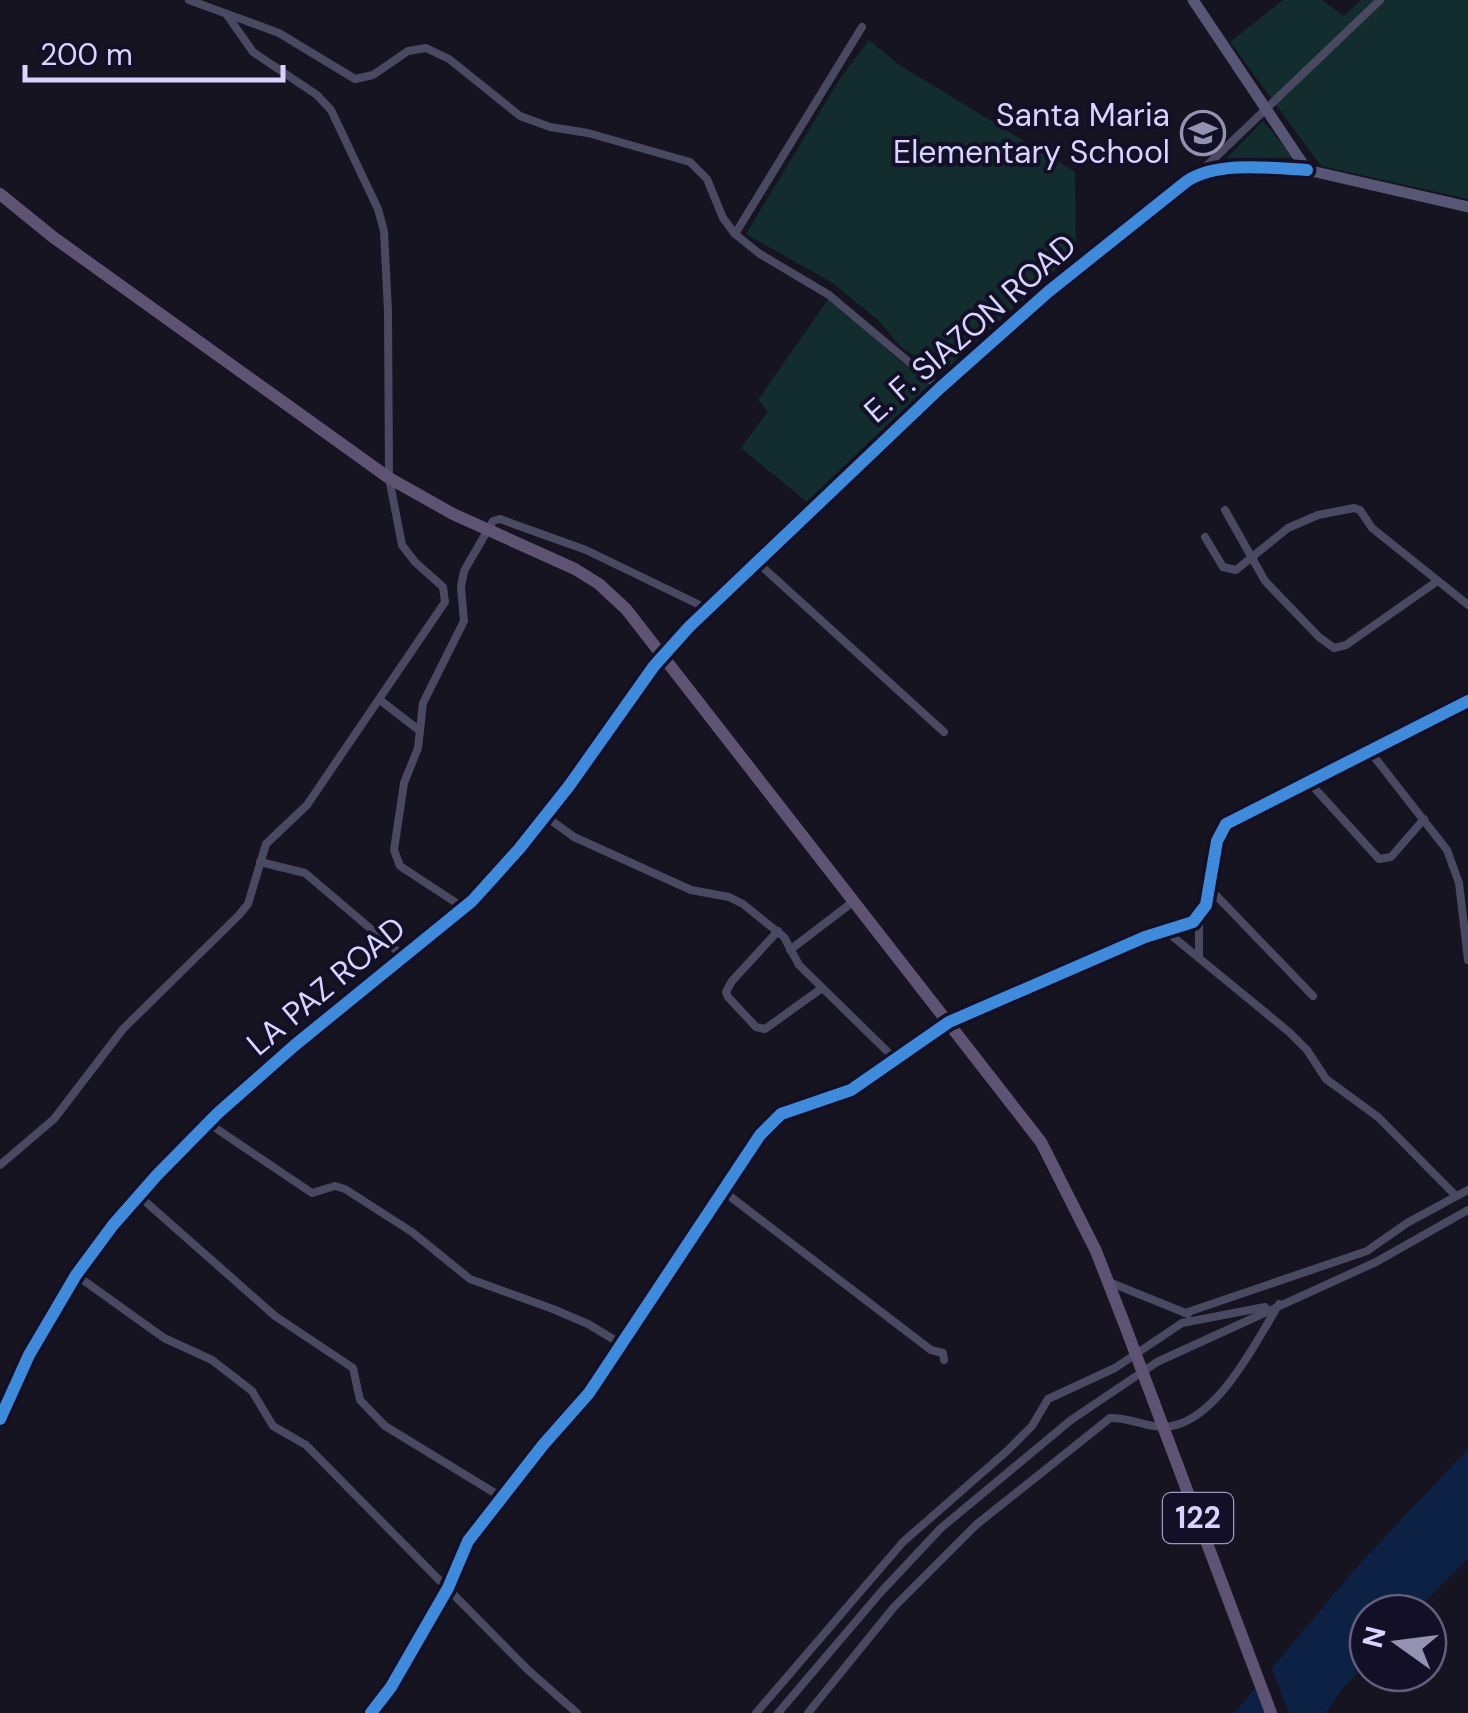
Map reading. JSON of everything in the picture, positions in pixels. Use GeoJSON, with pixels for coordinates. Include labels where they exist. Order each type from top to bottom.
{"type":"FeatureCollection","features":[{"type":"Feature","properties":{"kind":"main road","name":"122"},"geometry":{"type":"LineString","coordinates":[[0,194],[53,237],[388,478],[489,531],[575,569],[599,584],[626,609],[1041,1142],[1072,1197],[1109,1282],[1272,1713]]}},
{"type":"Feature","properties":{"kind":"street"},"geometry":{"type":"LineString","coordinates":[[189,0],[279,32],[355,79],[373,75],[414,48],[432,50],[450,59],[520,116],[550,127],[680,158],[696,166],[707,179],[723,218],[735,234],[851,312],[940,388]]}},
{"type":"Feature","properties":{"kind":"street"},"geometry":{"type":"LineString","coordinates":[[1194,0],[1307,170]]}},
{"type":"Feature","properties":{"kind":"street"},"geometry":{"type":"LineString","coordinates":[[1198,174],[1380,0]]}},
{"type":"Feature","properties":{"kind":"street"},"geometry":{"type":"LineString","coordinates":[[0,1165],[54,1119],[123,1029],[248,904],[266,844],[307,805],[441,612],[446,596],[443,587],[415,562],[402,544],[388,478],[387,270],[378,208],[330,110],[316,95],[253,52],[227,15]]}},
{"type":"Feature","properties":{"kind":"street"},"geometry":{"type":"LineString","coordinates":[[735,234],[862,27]]}},
{"type":"Feature","properties":{"kind":"street"},"geometry":{"type":"LineString","coordinates":[[1198,174],[1271,168],[1307,170],[1468,207]]}},
{"type":"Feature","properties":{"kind":"street","name":"E. F. SIAZON ROAD"},"geometry":{"type":"LineString","coordinates":[[708,610],[940,388],[1048,292],[1198,174]]}},
{"type":"Feature","properties":{"kind":"street"},"geometry":{"type":"LineString","coordinates":[[1205,537],[1223,567],[1236,570],[1288,528],[1318,515],[1354,508],[1360,510],[1372,528],[1468,605]]}},
{"type":"Feature","properties":{"kind":"street"},"geometry":{"type":"LineString","coordinates":[[1225,510],[1265,581],[1334,648],[1346,645],[1436,582]]}},
{"type":"Feature","properties":{"kind":"street"},"geometry":{"type":"LineString","coordinates":[[464,908],[400,866],[394,854],[402,791],[416,757],[423,703],[464,621],[464,571],[493,521],[500,519],[546,535],[708,610]]}},
{"type":"Feature","properties":{"kind":"street"},"geometry":{"type":"LineString","coordinates":[[757,562],[944,732]]}},
{"type":"Feature","properties":{"kind":"street","name":"LA PAZ ROAD"},"geometry":{"type":"LineString","coordinates":[[0,1419],[29,1355],[76,1275],[112,1225],[208,1123],[295,1046],[464,908],[546,816],[663,655],[708,610]]}},
{"type":"Feature","properties":{"kind":"street"},"geometry":{"type":"LineString","coordinates":[[380,700],[420,731]]}},
{"type":"Feature","properties":{"kind":"street"},"geometry":{"type":"LineString","coordinates":[[371,1713],[448,1588],[468,1541],[590,1393],[723,1191],[780,1114],[851,1090],[949,1022],[1056,974],[1185,926],[1206,905],[1222,827],[1468,701]]}},
{"type":"Feature","properties":{"kind":"street"},"geometry":{"type":"LineString","coordinates":[[1368,749],[1447,850],[1459,883],[1468,960]]}},
{"type":"Feature","properties":{"kind":"street"},"geometry":{"type":"LineString","coordinates":[[1308,780],[1379,859],[1391,856],[1424,819]]}},
{"type":"Feature","properties":{"kind":"street"},"geometry":{"type":"LineString","coordinates":[[546,816],[574,837],[691,890],[736,899],[778,931],[799,966],[896,1060]]}},
{"type":"Feature","properties":{"kind":"street"},"geometry":{"type":"LineString","coordinates":[[260,862],[306,873],[404,958]]}},
{"type":"Feature","properties":{"kind":"street"},"geometry":{"type":"LineString","coordinates":[[1454,866],[1468,878]]}},
{"type":"Feature","properties":{"kind":"street"},"geometry":{"type":"LineString","coordinates":[[1209,888],[1313,996]]}},
{"type":"Feature","properties":{"kind":"street"},"geometry":{"type":"LineString","coordinates":[[790,950],[854,901]]}},
{"type":"Feature","properties":{"kind":"street"},"geometry":{"type":"LineString","coordinates":[[1199,916],[1199,958]]}},
{"type":"Feature","properties":{"kind":"street"},"geometry":{"type":"LineString","coordinates":[[778,931],[732,981],[726,992],[728,998],[756,1027],[765,1029],[822,988]]}},
{"type":"Feature","properties":{"kind":"street"},"geometry":{"type":"LineString","coordinates":[[1166,932],[1288,1032],[1307,1050],[1326,1079],[1378,1117],[1456,1196]]}},
{"type":"Feature","properties":{"kind":"street"},"geometry":{"type":"LineString","coordinates":[[208,1123],[312,1193],[334,1186],[345,1190],[412,1232],[470,1279],[552,1308],[623,1345]]}},
{"type":"Feature","properties":{"kind":"street"},"geometry":{"type":"LineString","coordinates":[[1185,1313],[1366,1251],[1406,1223],[1468,1190]]}},
{"type":"Feature","properties":{"kind":"street"},"geometry":{"type":"LineString","coordinates":[[723,1191],[931,1350],[943,1353],[944,1360]]}},
{"type":"Feature","properties":{"kind":"street"},"geometry":{"type":"LineString","coordinates":[[139,1196],[275,1316],[353,1368],[360,1400],[385,1426],[503,1498]]}},
{"type":"Feature","properties":{"kind":"street"},"geometry":{"type":"LineString","coordinates":[[778,1713],[880,1592],[941,1528],[1071,1420],[1156,1362],[1376,1262],[1468,1210]]}},
{"type":"Feature","properties":{"kind":"street"},"geometry":{"type":"LineString","coordinates":[[76,1275],[147,1328],[212,1360],[244,1384],[257,1398],[268,1421],[306,1445],[528,1670],[577,1713]]}},
{"type":"Feature","properties":{"kind":"street"},"geometry":{"type":"LineString","coordinates":[[1109,1282],[1196,1318]]}},
{"type":"Feature","properties":{"kind":"street"},"geometry":{"type":"LineString","coordinates":[[756,1713],[903,1542],[1032,1426],[1048,1399],[1114,1368],[1182,1323],[1279,1304]]}},
{"type":"Feature","properties":{"kind":"street"},"geometry":{"type":"LineString","coordinates":[[808,1713],[894,1606],[976,1524],[1110,1418],[1147,1427],[1170,1426],[1198,1416],[1240,1369],[1279,1304]]}},
{"type":"Feature","properties":{"kind":"green space"},"geometry":{"type":"Polygon","coordinates":[[[1283,0],[1322,0],[1344,16],[1361,0],[1468,0],[1468,199],[1321,166],[1230,42],[1283,0]]]}},
{"type":"Feature","properties":{"kind":"green space"},"geometry":{"type":"Polygon","coordinates":[[[869,40],[898,64],[1075,172],[1076,251],[941,374],[901,347],[878,320],[831,282],[746,234],[839,80],[869,40]]]}},
{"type":"Feature","properties":{"kind":"green space"},"geometry":{"type":"Polygon","coordinates":[[[1263,121],[1294,158],[1226,159],[1263,121]]]}},
{"type":"Feature","properties":{"kind":"green space"},"geometry":{"type":"Polygon","coordinates":[[[829,298],[933,385],[808,503],[741,448],[768,411],[758,400],[829,298]]]}},
{"type":"Feature","properties":{"kind":"water"},"geometry":{"type":"Polygon","coordinates":[[[1468,1449],[1468,1559],[1433,1593],[1348,1593],[1348,1683],[1326,1713],[1234,1713],[1361,1562],[1468,1449]]]}},
{"type":"Feature","properties":{"kind":"pier"},"geometry":{"type":"Polygon","coordinates":[[[1269,1662],[1289,1713],[1267,1713],[1254,1680],[1269,1662]]]}},
{"type":"Feature","properties":{"kind":"cycle path"},"geometry":{"type":"LineString","coordinates":[[0,1419],[29,1355],[76,1275],[113,1225],[218,1113],[472,901],[569,786],[654,666],[689,627],[940,388],[1048,292],[1187,181],[1229,168],[1307,170]]}},
{"type":"Feature","properties":{"kind":"cycle path"},"geometry":{"type":"LineString","coordinates":[[371,1713],[391,1687],[448,1588],[468,1541],[589,1393],[760,1135],[781,1114],[851,1090],[949,1022],[1145,937],[1193,922],[1206,905],[1217,841],[1226,824],[1468,701]]}},
{"type":"Feature","properties":{"kind":"place","name":"Santa Maria Elementary School"},"geometry":{"type":"Point","coordinates":[1203,133]}}]}
